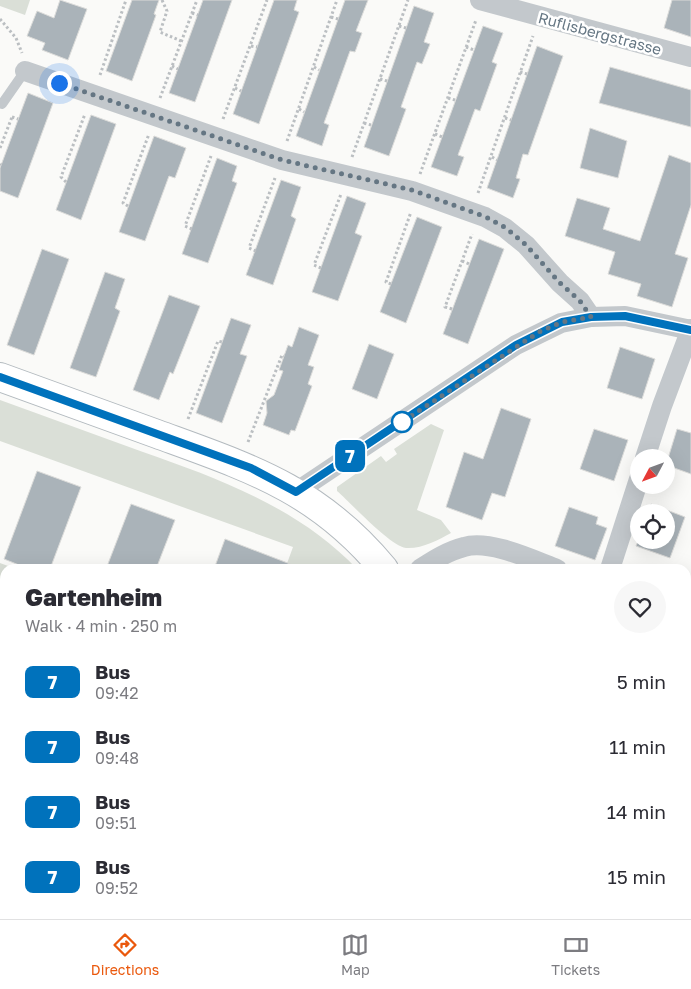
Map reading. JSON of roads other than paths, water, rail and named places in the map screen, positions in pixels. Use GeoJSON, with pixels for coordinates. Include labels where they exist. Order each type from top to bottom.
{"type":"FeatureCollection","features":[{"type":"Feature","properties":{"kind":"street","name":"Ruflisbergstrasse"},"geometry":{"type":"LineString","coordinates":[[481,0],[691,57]]}},
{"type":"Feature","properties":{"kind":"street"},"geometry":{"type":"LineString","coordinates":[[25,71],[218,138],[280,167],[348,176],[416,192],[480,216],[506,228],[526,245],[560,283],[580,301],[591,317]]}},
{"type":"Feature","properties":{"kind":"street"},"geometry":{"type":"LineString","coordinates":[[296,492],[516,345],[562,322],[591,317],[625,316],[691,330],[648,449]]}},
{"type":"Feature","properties":{"kind":"street"},"geometry":{"type":"LineString","coordinates":[[0,377],[251,468],[318,506],[345,527],[379,564]]}},
{"type":"Feature","properties":{"kind":"street"},"geometry":{"type":"LineString","coordinates":[[612,564],[634,494]]}},
{"type":"Feature","properties":{"kind":"street"},"geometry":{"type":"LineString","coordinates":[[428,564],[443,555],[466,546],[482,546],[498,548],[543,564]]}},
{"type":"Feature","properties":{"kind":"lane"},"geometry":{"type":"LineString","coordinates":[[2,104],[25,71]]}}]}
